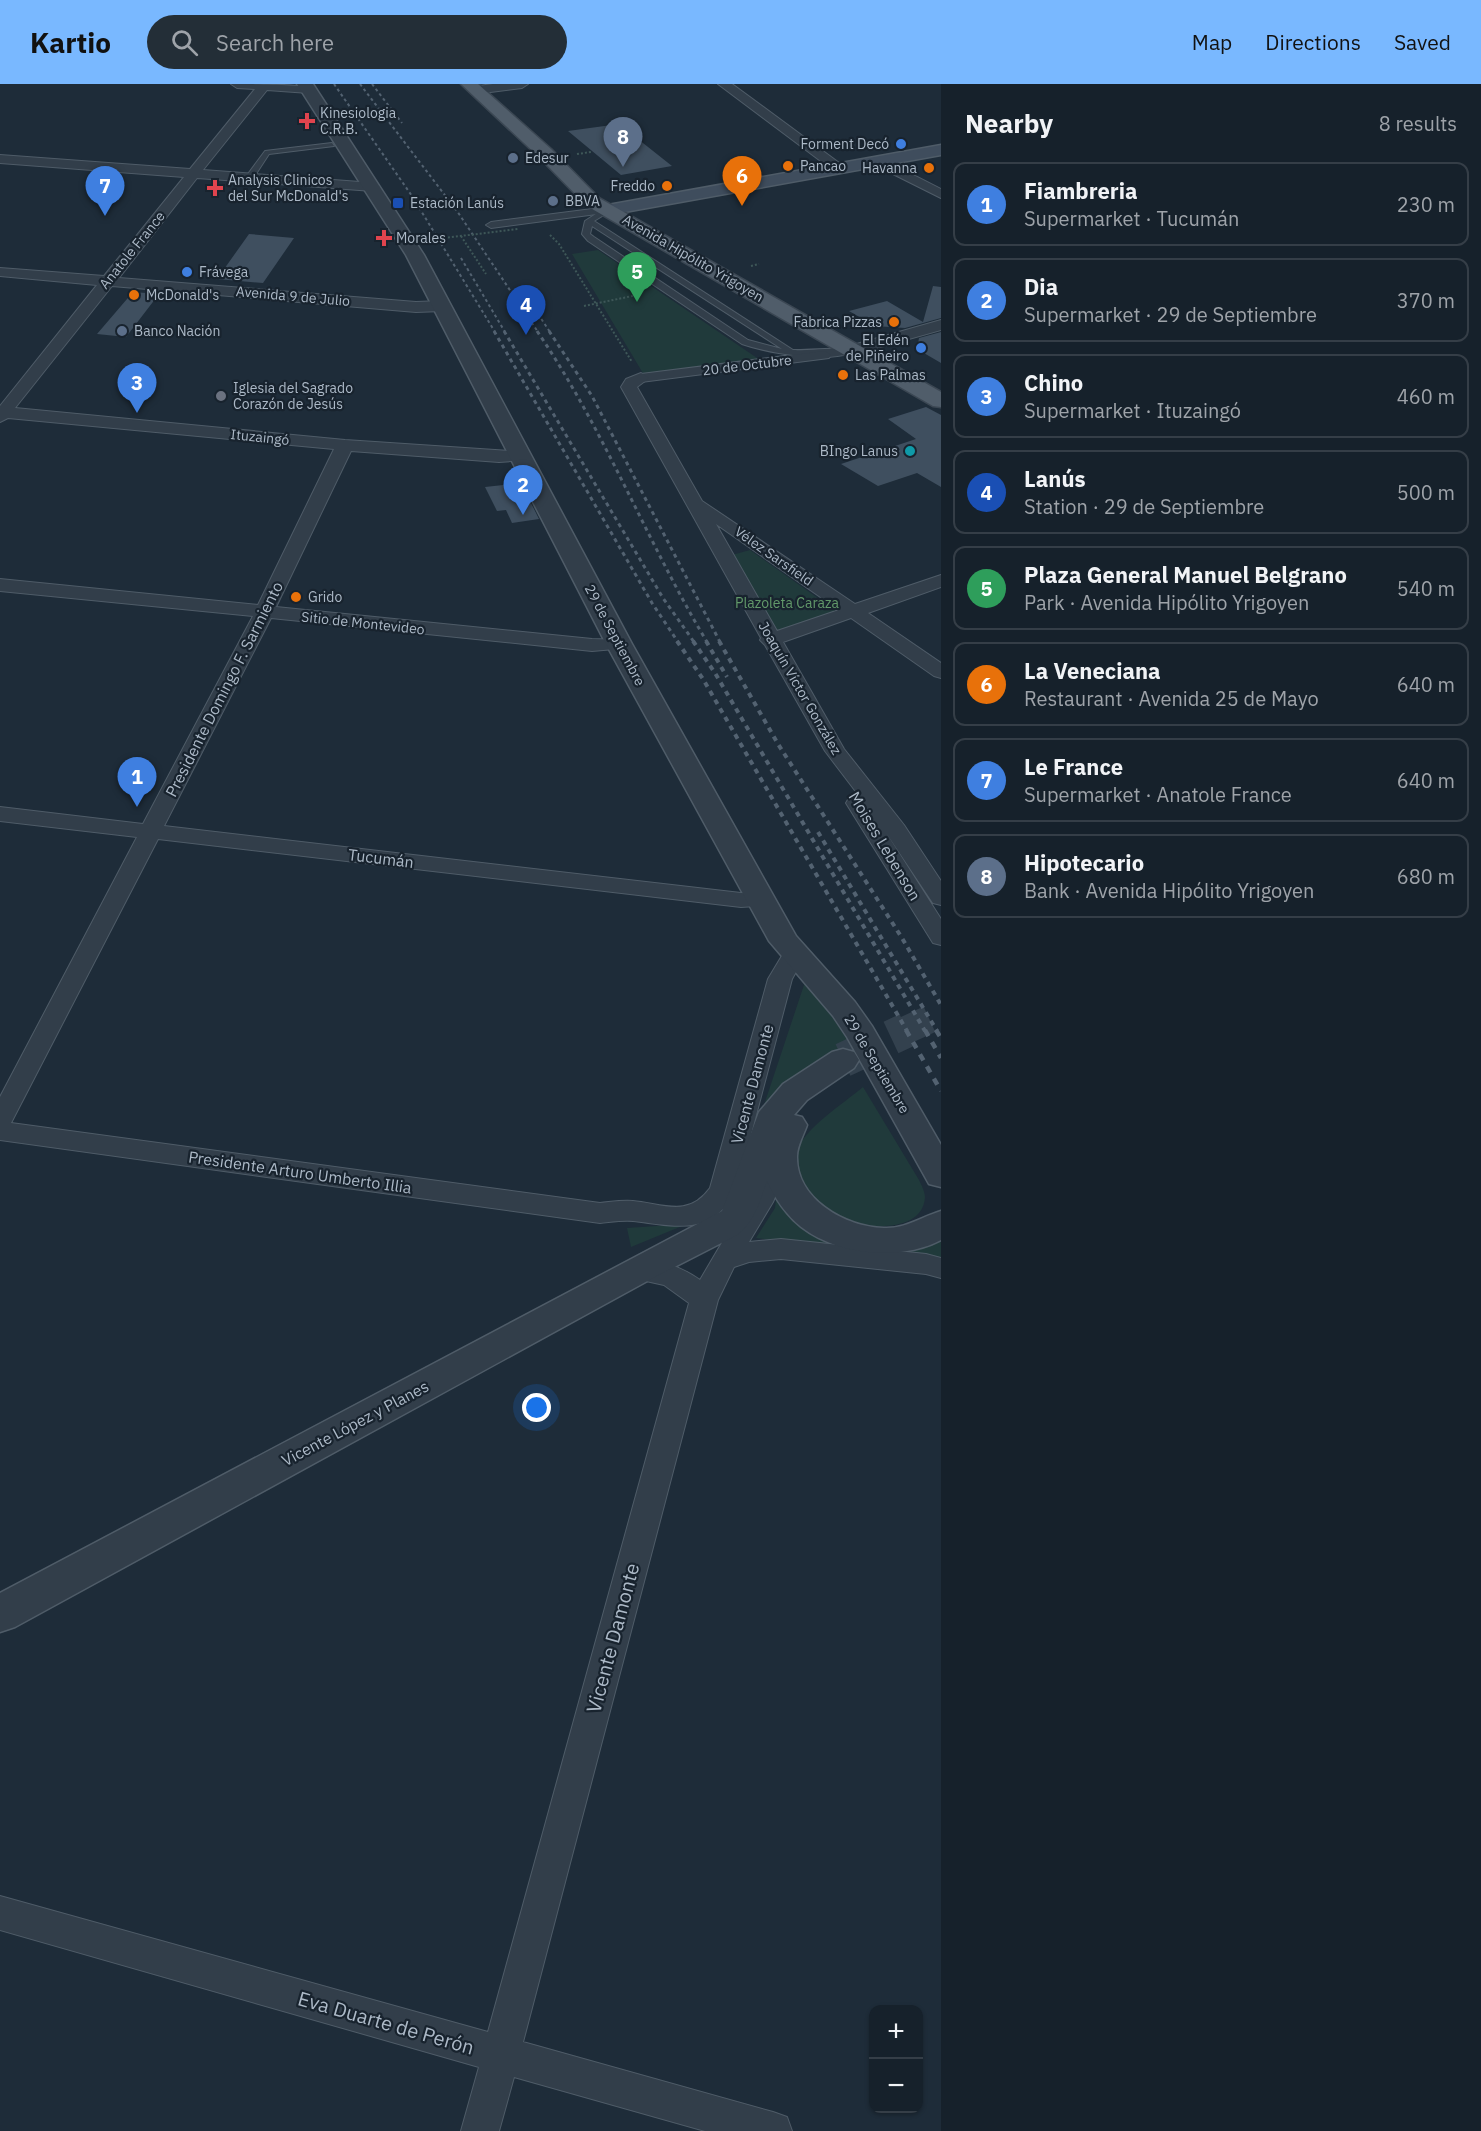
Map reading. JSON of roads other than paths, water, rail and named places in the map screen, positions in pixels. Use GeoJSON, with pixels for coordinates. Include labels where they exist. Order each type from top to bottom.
{"type":"FeatureCollection","features":[{"type":"Feature","properties":{"kind":"main road"},"geometry":{"type":"LineString","coordinates":[[495,86],[531,117]]}},
{"type":"Feature","properties":{"kind":"main road","name":"Avenida Hipólito Yrigoyen"},"geometry":{"type":"LineString","coordinates":[[472,87],[545,153],[593,202],[610,201],[855,340],[941,401]]}},
{"type":"Feature","properties":{"kind":"main road"},"geometry":{"type":"LineString","coordinates":[[610,201],[631,206],[941,150]]}},
{"type":"Feature","properties":{"kind":"main road","name":"Avenida Hipólito Yrigoyen"},"geometry":{"type":"LineString","coordinates":[[631,206],[786,291]]}},
{"type":"Feature","properties":{"kind":"main road","name":"Avenida Hipólito Yrigoyen"},"geometry":{"type":"LineString","coordinates":[[855,340],[879,342],[903,355]]}},
{"type":"Feature","properties":{"kind":"street"},"geometry":{"type":"LineString","coordinates":[[237,84],[307,86]]}},
{"type":"Feature","properties":{"kind":"street"},"geometry":{"type":"LineString","coordinates":[[472,87],[522,84]]}},
{"type":"Feature","properties":{"kind":"street"},"geometry":{"type":"LineString","coordinates":[[724,84],[839,168]]}},
{"type":"Feature","properties":{"kind":"street","name":"Anatole France"},"geometry":{"type":"LineString","coordinates":[[1,414],[264,85]]}},
{"type":"Feature","properties":{"kind":"street","name":"29 de Septiembre"},"geometry":{"type":"LineString","coordinates":[[307,86],[374,187],[442,306],[619,644],[762,900],[794,954],[838,1002],[861,1034],[941,1175]]}},
{"type":"Feature","properties":{"kind":"street"},"geometry":{"type":"LineString","coordinates":[[0,159],[374,187]]}},
{"type":"Feature","properties":{"kind":"street"},"geometry":{"type":"LineString","coordinates":[[878,161],[941,194]]}},
{"type":"Feature","properties":{"kind":"street"},"geometry":{"type":"LineString","coordinates":[[491,225],[532,219],[610,201]]}},
{"type":"Feature","properties":{"kind":"street","name":"Avenida 9 de Julio"},"geometry":{"type":"LineString","coordinates":[[0,272],[416,307],[442,306]]}},
{"type":"Feature","properties":{"kind":"street"},"geometry":{"type":"LineString","coordinates":[[879,342],[941,324]]}},
{"type":"Feature","properties":{"kind":"street","name":"20 de Octubre"},"geometry":{"type":"LineString","coordinates":[[642,378],[825,355]]}},
{"type":"Feature","properties":{"kind":"street","name":"Joaquín Víctor González"},"geometry":{"type":"LineString","coordinates":[[642,378],[632,382],[629,387],[696,502],[770,640],[835,751],[896,830],[941,898]]}},
{"type":"Feature","properties":{"kind":"street","name":"Ituzaingó"},"geometry":{"type":"LineString","coordinates":[[1,414],[345,445],[499,457],[520,456]]}},
{"type":"Feature","properties":{"kind":"street","name":"Presidente Domingo F. Sarmiento"},"geometry":{"type":"LineString","coordinates":[[0,1121],[264,613],[345,445]]}},
{"type":"Feature","properties":{"kind":"street","name":"Vélez Sarsfield"},"geometry":{"type":"LineString","coordinates":[[696,502],[941,672]]}},
{"type":"Feature","properties":{"kind":"street"},"geometry":{"type":"LineString","coordinates":[[770,640],[941,581]]}},
{"type":"Feature","properties":{"kind":"street","name":"Sitio de Montevideo"},"geometry":{"type":"LineString","coordinates":[[0,585],[592,645],[619,644]]}},
{"type":"Feature","properties":{"kind":"street","name":"Moises Lebenson"},"geometry":{"type":"LineString","coordinates":[[835,751],[855,800],[941,938]]}},
{"type":"Feature","properties":{"kind":"street","name":"Tucumán"},"geometry":{"type":"LineString","coordinates":[[0,814],[741,900],[762,900]]}},
{"type":"Feature","properties":{"kind":"street","name":"Vicente Damonte"},"geometry":{"type":"LineString","coordinates":[[480,2131],[704,1300],[717,1201],[723,1191],[780,979],[794,954]]}},
{"type":"Feature","properties":{"kind":"street"},"geometry":{"type":"LineString","coordinates":[[714,1235],[735,1219],[740,1209],[771,1120],[795,1092],[851,1067],[835,1085],[802,1110],[780,1141],[779,1172],[788,1190],[822,1224],[842,1234],[872,1241],[904,1241],[928,1233],[941,1224]]}},
{"type":"Feature","properties":{"kind":"street","name":"Presidente Arturo Umberto Illia"},"geometry":{"type":"LineString","coordinates":[[0,1131],[600,1214],[632,1224],[714,1235],[747,1252],[781,1249],[926,1264],[941,1268]]}},
{"type":"Feature","properties":{"kind":"street","name":"Vicente Damonte"},"geometry":{"type":"LineString","coordinates":[[714,1235],[760,1202],[778,1158]]}},
{"type":"Feature","properties":{"kind":"street","name":"Vicente López y Planes"},"geometry":{"type":"LineString","coordinates":[[0,1614],[638,1270],[714,1235]]}},
{"type":"Feature","properties":{"kind":"street"},"geometry":{"type":"LineString","coordinates":[[638,1270],[658,1271],[675,1277],[688,1285],[704,1300]]}},
{"type":"Feature","properties":{"kind":"street","name":"Eva Duarte de Perón"},"geometry":{"type":"LineString","coordinates":[[0,1913],[773,2131]]}},
{"type":"Feature","properties":{"kind":"lane"},"geometry":{"type":"LineString","coordinates":[[249,178],[267,152],[332,145]]}},
{"type":"Feature","properties":{"kind":"lane"},"geometry":{"type":"LineString","coordinates":[[610,201],[589,221],[586,234],[591,239],[745,342],[758,347],[825,355]]}},
{"type":"Feature","properties":{"kind":"lane"},"geometry":{"type":"LineString","coordinates":[[589,221],[791,351]]}},
{"type":"Feature","properties":{"kind":"lane","name":"20 de Octubre"},"geometry":{"type":"LineString","coordinates":[[825,355],[855,340]]}},
{"type":"Feature","properties":{"kind":"tunnel"},"geometry":{"type":"LineString","coordinates":[[904,1031],[941,1014]]}},
{"type":"Feature","properties":{"kind":"tunnel"},"geometry":{"type":"LineString","coordinates":[[843,1060],[907,1030]]}},
{"type":"Feature","properties":{"kind":"railway"},"geometry":{"type":"LineString","coordinates":[[334,84],[412,196],[495,332]]}},
{"type":"Feature","properties":{"kind":"railway"},"geometry":{"type":"LineString","coordinates":[[360,84],[457,211],[538,332]]}},
{"type":"Feature","properties":{"kind":"railway"},"geometry":{"type":"LineString","coordinates":[[372,84],[402,123]]}},
{"type":"Feature","properties":{"kind":"railway"},"geometry":{"type":"LineString","coordinates":[[461,258],[505,332]]}},
{"type":"Feature","properties":{"kind":"railway"},"geometry":{"type":"LineString","coordinates":[[538,314],[550,332]]}},
{"type":"Feature","properties":{"kind":"railway"},"geometry":{"type":"LineString","coordinates":[[494,331],[652,603],[678,642]]}},
{"type":"Feature","properties":{"kind":"railway"},"geometry":{"type":"LineString","coordinates":[[504,331],[663,598],[694,642]]}},
{"type":"Feature","properties":{"kind":"railway"},"geometry":{"type":"LineString","coordinates":[[537,331],[583,407],[707,642]]}},
{"type":"Feature","properties":{"kind":"railway"},"geometry":{"type":"LineString","coordinates":[[549,331],[592,396],[720,642]]}},
{"type":"Feature","properties":{"kind":"railway"},"geometry":{"type":"LineString","coordinates":[[677,641],[703,679],[907,1031]]}},
{"type":"Feature","properties":{"kind":"railway"},"geometry":{"type":"LineString","coordinates":[[693,641],[715,673],[925,1031]]}},
{"type":"Feature","properties":{"kind":"railway"},"geometry":{"type":"LineString","coordinates":[[706,641],[727,677]]}},
{"type":"Feature","properties":{"kind":"railway"},"geometry":{"type":"LineString","coordinates":[[719,641],[778,744],[902,938],[941,1005]]}},
{"type":"Feature","properties":{"kind":"railway"},"geometry":{"type":"LineString","coordinates":[[818,832],[937,1031]]}},
{"type":"Feature","properties":{"kind":"railway"},"geometry":{"type":"LineString","coordinates":[[906,1030],[941,1091]]}},
{"type":"Feature","properties":{"kind":"railway"},"geometry":{"type":"LineString","coordinates":[[925,1030],[941,1058]]}},
{"type":"Feature","properties":{"kind":"railway"},"geometry":{"type":"LineString","coordinates":[[936,1030],[941,1038]]}},
{"type":"Feature","properties":{"kind":"place","name":"Kinesiologia C.R.B."},"geometry":{"type":"Point","coordinates":[307,121]}},
{"type":"Feature","properties":{"kind":"place","name":"Forment Decó"},"geometry":{"type":"Point","coordinates":[901,144]}},
{"type":"Feature","properties":{"kind":"place","name":"Edesur"},"geometry":{"type":"Point","coordinates":[513,158]}},
{"type":"Feature","properties":{"kind":"place","name":"Pancao"},"geometry":{"type":"Point","coordinates":[788,166]}},
{"type":"Feature","properties":{"kind":"place","name":"Hipotecario"},"geometry":{"type":"Point","coordinates":[623,167]}},
{"type":"Feature","properties":{"kind":"place","name":"Havanna"},"geometry":{"type":"Point","coordinates":[929,168]}},
{"type":"Feature","properties":{"kind":"place","name":"Freddo"},"geometry":{"type":"Point","coordinates":[667,186]}},
{"type":"Feature","properties":{"kind":"place","name":"Analysis Clinicos del Sur McDonald's"},"geometry":{"type":"Point","coordinates":[215,188]}},
{"type":"Feature","properties":{"kind":"place","name":"BBVA"},"geometry":{"type":"Point","coordinates":[553,201]}},
{"type":"Feature","properties":{"kind":"place","name":"Estación Lanús"},"geometry":{"type":"Point","coordinates":[398,203]}},
{"type":"Feature","properties":{"kind":"place","name":"La Veneciana"},"geometry":{"type":"Point","coordinates":[742,206]}},
{"type":"Feature","properties":{"kind":"place","name":"Le France"},"geometry":{"type":"Point","coordinates":[105,216]}},
{"type":"Feature","properties":{"kind":"place","name":"Morales"},"geometry":{"type":"Point","coordinates":[384,238]}},
{"type":"Feature","properties":{"kind":"place","name":"Frávega"},"geometry":{"type":"Point","coordinates":[187,272]}},
{"type":"Feature","properties":{"kind":"place","name":"McDonald's"},"geometry":{"type":"Point","coordinates":[134,295]}},
{"type":"Feature","properties":{"kind":"place","name":"Plaza General Manuel Belgrano"},"geometry":{"type":"Point","coordinates":[637,302]}},
{"type":"Feature","properties":{"kind":"place","name":"Fabrica Pizzas"},"geometry":{"type":"Point","coordinates":[894,322]}},
{"type":"Feature","properties":{"kind":"place","name":"Banco Nación"},"geometry":{"type":"Point","coordinates":[122,331]}},
{"type":"Feature","properties":{"kind":"place","name":"Lanús"},"geometry":{"type":"Point","coordinates":[526,335]}},
{"type":"Feature","properties":{"kind":"place","name":"El Edén de Piñeiro"},"geometry":{"type":"Point","coordinates":[921,348]}},
{"type":"Feature","properties":{"kind":"place","name":"Las Palmas"},"geometry":{"type":"Point","coordinates":[843,375]}},
{"type":"Feature","properties":{"kind":"place","name":"Iglesia del Sagrado Corazón de Jesús"},"geometry":{"type":"Point","coordinates":[221,396]}},
{"type":"Feature","properties":{"kind":"place","name":"Chino"},"geometry":{"type":"Point","coordinates":[137,413]}},
{"type":"Feature","properties":{"kind":"place","name":"BIngo Lanus"},"geometry":{"type":"Point","coordinates":[910,451]}},
{"type":"Feature","properties":{"kind":"place","name":"Dia"},"geometry":{"type":"Point","coordinates":[523,515]}},
{"type":"Feature","properties":{"kind":"place","name":"Grido"},"geometry":{"type":"Point","coordinates":[296,597]}},
{"type":"Feature","properties":{"kind":"place","name":"Fiambreria"},"geometry":{"type":"Point","coordinates":[137,807]}},
{"type":"Feature","properties":{"kind":"park label","name":"Plazoleta Caraza"},"geometry":{"type":"Point","coordinates":[787,603]}}]}
